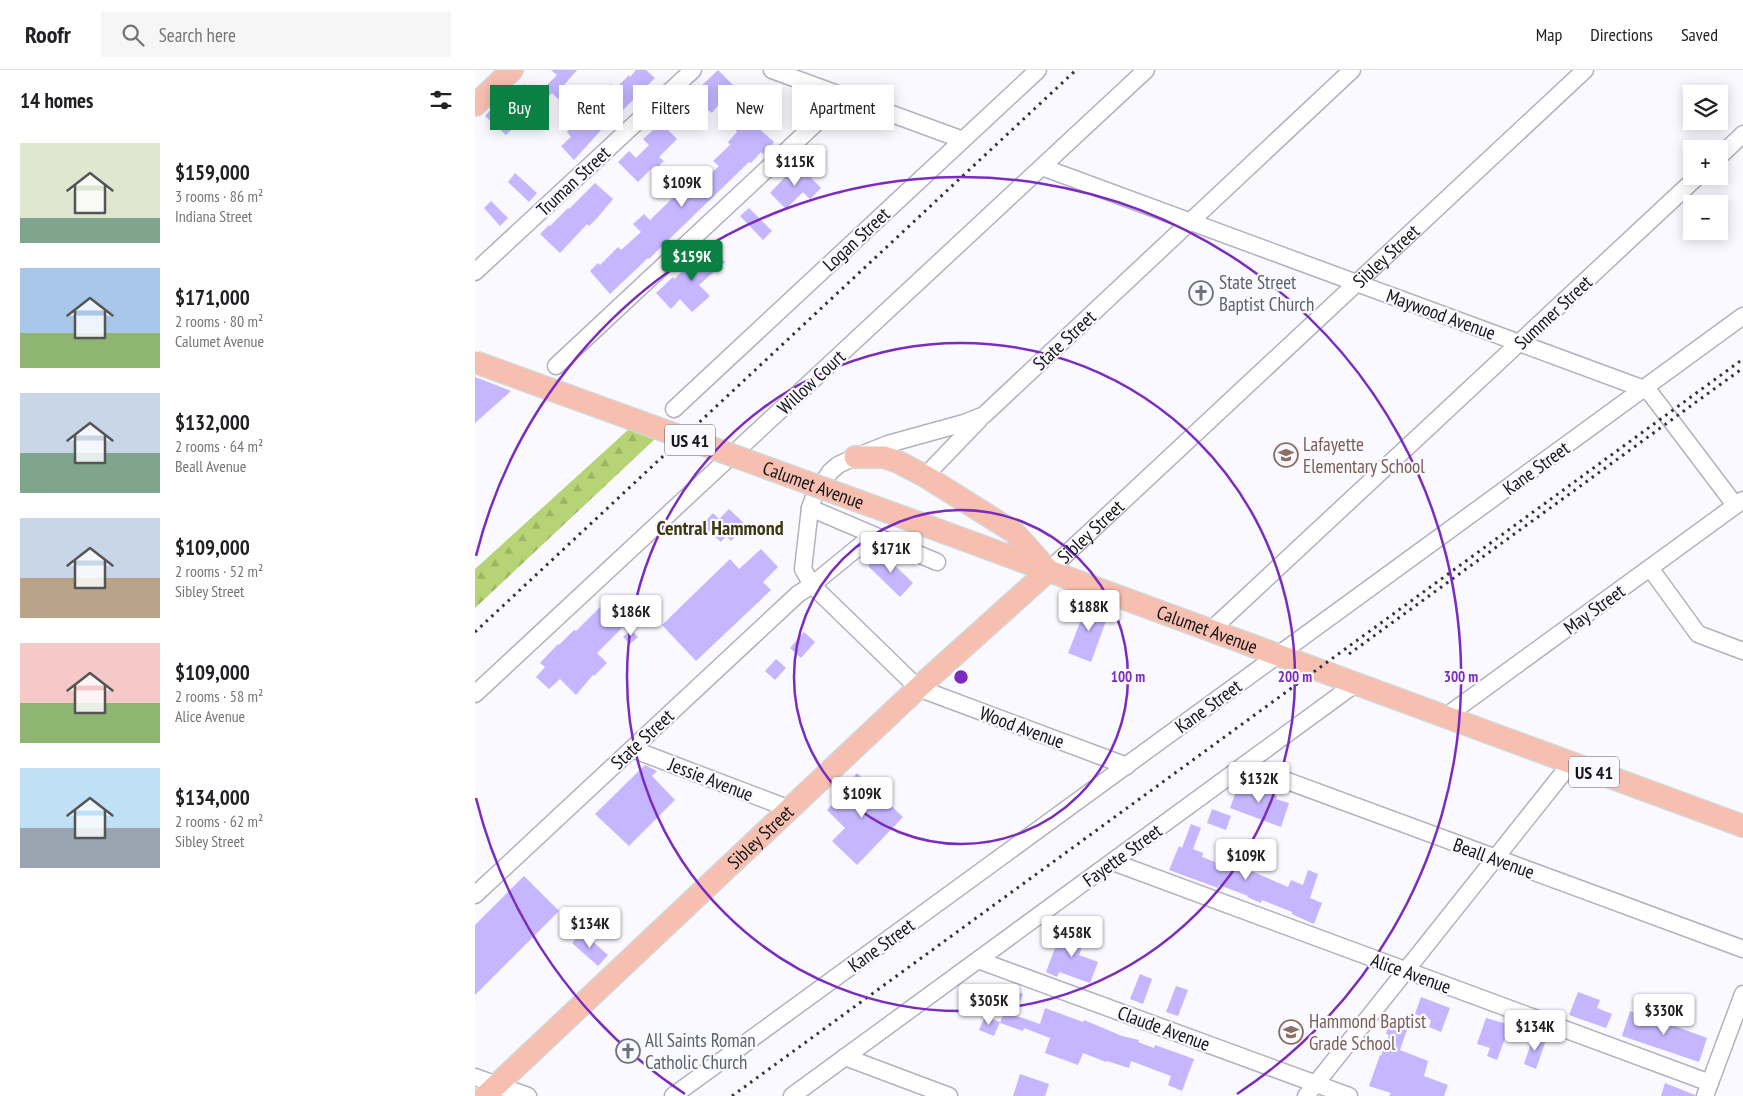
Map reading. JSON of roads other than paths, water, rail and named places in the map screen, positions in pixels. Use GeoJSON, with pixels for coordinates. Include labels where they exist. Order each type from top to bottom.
{"type":"FeatureCollection","features":[{"type":"Feature","properties":{"kind":"main road"},"geometry":{"type":"LineString","coordinates":[[475,105],[512,70]]}},
{"type":"Feature","properties":{"kind":"main road","name":"Calumet Avenue"},"geometry":{"type":"LineString","coordinates":[[475,362],[1743,826]]}},
{"type":"Feature","properties":{"kind":"main road"},"geometry":{"type":"LineString","coordinates":[[855,457],[884,457],[925,476],[1014,532],[1048,571]]}},
{"type":"Feature","properties":{"kind":"main road","name":"Sibley Street"},"geometry":{"type":"LineString","coordinates":[[491,1090],[918,688],[1048,571]]}},
{"type":"Feature","properties":{"kind":"street","name":"Truman Street"},"geometry":{"type":"LineString","coordinates":[[475,272],[693,70]]}},
{"type":"Feature","properties":{"kind":"street"},"geometry":{"type":"LineString","coordinates":[[772,70],[814,85]]}},
{"type":"Feature","properties":{"kind":"street","name":"Logan Street"},"geometry":{"type":"LineString","coordinates":[[674,409],[1038,70]]}},
{"type":"Feature","properties":{"kind":"street","name":"Willow Court"},"geometry":{"type":"LineString","coordinates":[[475,694],[1146,70]]}},
{"type":"Feature","properties":{"kind":"street","name":"State Street"},"geometry":{"type":"LineString","coordinates":[[811,585],[803,570],[810,508],[815,494],[830,472],[838,465],[888,444],[964,423],[984,415],[1353,70]]}},
{"type":"Feature","properties":{"kind":"street","name":"Sibley Street"},"geometry":{"type":"LineString","coordinates":[[1048,571],[1585,70]]}},
{"type":"Feature","properties":{"kind":"street"},"geometry":{"type":"LineString","coordinates":[[894,114],[963,140]]}},
{"type":"Feature","properties":{"kind":"street"},"geometry":{"type":"LineString","coordinates":[[556,366],[808,130]]}},
{"type":"Feature","properties":{"kind":"street"},"geometry":{"type":"LineString","coordinates":[[1728,148],[1743,134]]}},
{"type":"Feature","properties":{"kind":"street","name":"Maywood Avenue"},"geometry":{"type":"LineString","coordinates":[[1042,167],[1644,389],[1651,394],[1739,503]]}},
{"type":"Feature","properties":{"kind":"street","name":"Summer Street"},"geometry":{"type":"LineString","coordinates":[[1210,630],[1688,185]]}},
{"type":"Feature","properties":{"kind":"street","name":"Kane Street"},"geometry":{"type":"LineString","coordinates":[[673,1096],[1743,316]]}},
{"type":"Feature","properties":{"kind":"street"},"geometry":{"type":"LineString","coordinates":[[925,476],[984,415]]}},
{"type":"Feature","properties":{"kind":"street","name":"May Street"},"geometry":{"type":"LineString","coordinates":[[1445,717],[1739,503]]}},
{"type":"Feature","properties":{"kind":"street","name":"Calumet Avenue"},"geometry":{"type":"LineString","coordinates":[[810,508],[937,562]]}},
{"type":"Feature","properties":{"kind":"street","name":"State Street"},"geometry":{"type":"LineString","coordinates":[[475,895],[798,594],[873,535]]}},
{"type":"Feature","properties":{"kind":"street"},"geometry":{"type":"LineString","coordinates":[[1650,568],[1698,634],[1743,651]]}},
{"type":"Feature","properties":{"kind":"street"},"geometry":{"type":"LineString","coordinates":[[811,585],[918,688]]}},
{"type":"Feature","properties":{"kind":"street","name":"Fayette Street"},"geometry":{"type":"LineString","coordinates":[[792,1096],[1355,684]]}},
{"type":"Feature","properties":{"kind":"street","name":"Wood Avenue"},"geometry":{"type":"LineString","coordinates":[[918,688],[1127,766]]}},
{"type":"Feature","properties":{"kind":"street","name":"Jessie Avenue"},"geometry":{"type":"LineString","coordinates":[[631,749],[790,809]]}},
{"type":"Feature","properties":{"kind":"street"},"geometry":{"type":"LineString","coordinates":[[1311,1090],[1571,763]]}},
{"type":"Feature","properties":{"kind":"street","name":"Beall Avenue"},"geometry":{"type":"LineString","coordinates":[[1244,766],[1743,949]]}},
{"type":"Feature","properties":{"kind":"street","name":"Alice Avenue"},"geometry":{"type":"LineString","coordinates":[[1113,862],[1406,971],[1707,1089]]}},
{"type":"Feature","properties":{"kind":"street","name":"Claude Avenue"},"geometry":{"type":"LineString","coordinates":[[978,960],[1311,1090],[1349,1096]]}},
{"type":"Feature","properties":{"kind":"street"},"geometry":{"type":"LineString","coordinates":[[1707,1089],[1741,1003]]}},
{"type":"Feature","properties":{"kind":"street"},"geometry":{"type":"LineString","coordinates":[[845,1058],[949,1096]]}},
{"type":"Feature","properties":{"kind":"street"},"geometry":{"type":"LineString","coordinates":[[475,1077],[491,1090],[527,1096]]}},
{"type":"Feature","properties":{"kind":"railway"},"geometry":{"type":"LineString","coordinates":[[475,632],[1076,70]]}},
{"type":"Feature","properties":{"kind":"railway"},"geometry":{"type":"LineString","coordinates":[[732,1096],[1743,359]]}},
{"type":"Feature","properties":{"kind":"railway"},"geometry":{"type":"LineString","coordinates":[[1349,654],[1743,368]]}},
{"type":"Feature","properties":{"kind":"place","name":"State Street Baptist Church"},"geometry":{"type":"Point","coordinates":[1201,293]}},
{"type":"Feature","properties":{"kind":"place","name":"Lafayette Elementary School"},"geometry":{"type":"Point","coordinates":[1286,455]}},
{"type":"Feature","properties":{"kind":"place","name":"Hammond Baptist Grade School"},"geometry":{"type":"Point","coordinates":[1291,1032]}},
{"type":"Feature","properties":{"kind":"place","name":"All Saints Roman Catholic Church"},"geometry":{"type":"Point","coordinates":[628,1051]}},
{"type":"Feature","properties":{"kind":"district","name":"Central Hammond"},"geometry":{"type":"Point","coordinates":[720,528]}}]}
